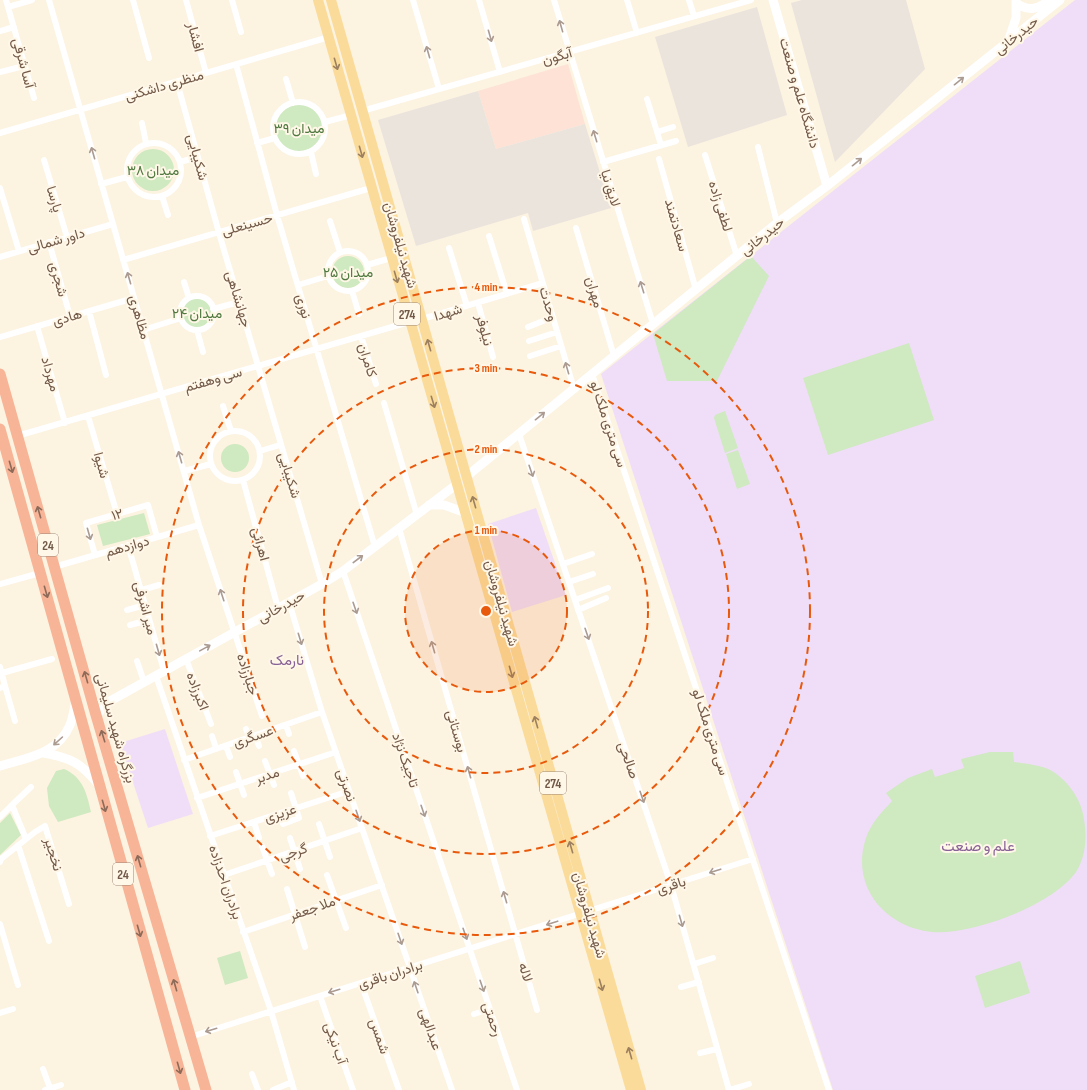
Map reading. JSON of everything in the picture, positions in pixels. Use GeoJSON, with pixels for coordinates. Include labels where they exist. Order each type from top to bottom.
{"type":"FeatureCollection","features":[{"type":"Feature","properties":{"kind":"highway","name":"بزرگراه شهید سلیمانی"},"geometry":{"type":"LineString","coordinates":[[0,374],[96,715],[206,1090]]}},
{"type":"Feature","properties":{"kind":"highway","name":"24"},"geometry":{"type":"LineString","coordinates":[[0,429],[2,442],[185,1090]]}},
{"type":"Feature","properties":{"kind":"main road","name":"274"},"geometry":{"type":"LineString","coordinates":[[318,0],[409,322],[466,513]]}},
{"type":"Feature","properties":{"kind":"main road","name":"شهید نیلفروشان"},"geometry":{"type":"LineString","coordinates":[[331,0],[467,476],[585,912],[631,1090]]}},
{"type":"Feature","properties":{"kind":"main road","name":"دانشگاه علم و صنعت"},"geometry":{"type":"LineString","coordinates":[[773,0],[826,186]]}},
{"type":"Feature","properties":{"kind":"main road"},"geometry":{"type":"LineString","coordinates":[[776,11],[779,0]]}},
{"type":"Feature","properties":{"kind":"main road","name":"حیدرخانی"},"geometry":{"type":"LineString","coordinates":[[1016,1],[1029,10],[1042,6],[1050,0]]}},
{"type":"Feature","properties":{"kind":"main road","name":"حیدرخانی"},"geometry":{"type":"LineString","coordinates":[[467,476],[777,223],[826,186],[1060,0]]}},
{"type":"Feature","properties":{"kind":"main road"},"geometry":{"type":"LineString","coordinates":[[1008,41],[1016,18],[1016,1]]}},
{"type":"Feature","properties":{"kind":"main road"},"geometry":{"type":"LineString","coordinates":[[351,115],[362,111]]}},
{"type":"Feature","properties":{"kind":"main road"},"geometry":{"type":"LineString","coordinates":[[409,322],[422,319]]}},
{"type":"Feature","properties":{"kind":"main road"},"geometry":{"type":"LineString","coordinates":[[457,484],[467,476]]}},
{"type":"Feature","properties":{"kind":"main road","name":"حیدرخانی"},"geometry":{"type":"LineString","coordinates":[[96,715],[110,701],[322,584],[342,571],[457,484]]}},
{"type":"Feature","properties":{"kind":"main road"},"geometry":{"type":"LineString","coordinates":[[429,505],[444,505],[466,513]]}},
{"type":"Feature","properties":{"kind":"main road","name":"شهید نیلفروشان"},"geometry":{"type":"LineString","coordinates":[[466,513],[585,912],[641,1090]]}},
{"type":"Feature","properties":{"kind":"main road"},"geometry":{"type":"LineString","coordinates":[[0,766],[44,753],[62,739],[70,725],[76,701]]}},
{"type":"Feature","properties":{"kind":"main road"},"geometry":{"type":"LineString","coordinates":[[44,753],[66,757],[84,767],[98,784]]}},
{"type":"Feature","properties":{"kind":"street","name":"آسا شرقی"},"geometry":{"type":"LineString","coordinates":[[6,0],[34,98]]}},
{"type":"Feature","properties":{"kind":"street"},"geometry":{"type":"LineString","coordinates":[[8,7],[32,0]]}},
{"type":"Feature","properties":{"kind":"street","name":"مظاهری"},"geometry":{"type":"LineString","coordinates":[[49,0],[199,525],[234,632]]}},
{"type":"Feature","properties":{"kind":"street"},"geometry":{"type":"LineString","coordinates":[[133,0],[150,58]]}},
{"type":"Feature","properties":{"kind":"street","name":"افشار"},"geometry":{"type":"LineString","coordinates":[[186,0],[206,73]]}},
{"type":"Feature","properties":{"kind":"street"},"geometry":{"type":"LineString","coordinates":[[232,0],[241,32]]}},
{"type":"Feature","properties":{"kind":"street"},"geometry":{"type":"LineString","coordinates":[[413,0],[439,89]]}},
{"type":"Feature","properties":{"kind":"street"},"geometry":{"type":"LineString","coordinates":[[479,0],[500,72]]}},
{"type":"Feature","properties":{"kind":"street","name":"لایق نیا"},"geometry":{"type":"LineString","coordinates":[[554,0],[653,324]]}},
{"type":"Feature","properties":{"kind":"street"},"geometry":{"type":"LineString","coordinates":[[626,0],[637,33]]}},
{"type":"Feature","properties":{"kind":"street"},"geometry":{"type":"LineString","coordinates":[[689,0],[694,16]]}},
{"type":"Feature","properties":{"kind":"street","name":"آبگون"},"geometry":{"type":"LineString","coordinates":[[362,111],[752,0]]}},
{"type":"Feature","properties":{"kind":"street"},"geometry":{"type":"LineString","coordinates":[[0,31],[14,27]]}},
{"type":"Feature","properties":{"kind":"street","name":"منظری داشکنی"},"geometry":{"type":"LineString","coordinates":[[0,133],[329,37]]}},
{"type":"Feature","properties":{"kind":"street","name":"نوری"},"geometry":{"type":"LineString","coordinates":[[236,64],[277,216],[375,546]]}},
{"type":"Feature","properties":{"kind":"street"},"geometry":{"type":"LineString","coordinates":[[0,72],[24,66]]}},
{"type":"Feature","properties":{"kind":"street"},"geometry":{"type":"LineString","coordinates":[[286,79],[293,103]]}},
{"type":"Feature","properties":{"kind":"street","name":"شکیبایی"},"geometry":{"type":"LineString","coordinates":[[177,82],[219,233]]}},
{"type":"Feature","properties":{"kind":"street"},"geometry":{"type":"LineString","coordinates":[[647,99],[661,145]]}},
{"type":"Feature","properties":{"kind":"street"},"geometry":{"type":"LineString","coordinates":[[293,103],[309,104],[316,108],[325,122],[323,139],[311,152],[303,154],[288,151],[275,138],[274,125],[276,117],[286,106],[293,103]]}},
{"type":"Feature","properties":{"kind":"street"},"geometry":{"type":"LineString","coordinates":[[325,122],[351,115]]}},
{"type":"Feature","properties":{"kind":"street"},"geometry":{"type":"LineString","coordinates":[[142,123],[146,143]]}},
{"type":"Feature","properties":{"kind":"street"},"geometry":{"type":"LineString","coordinates":[[657,132],[673,127]]}},
{"type":"Feature","properties":{"kind":"street"},"geometry":{"type":"LineString","coordinates":[[257,142],[275,138]]}},
{"type":"Feature","properties":{"kind":"street"},"geometry":{"type":"LineString","coordinates":[[603,162],[676,141]]}},
{"type":"Feature","properties":{"kind":"street"},"geometry":{"type":"LineString","coordinates":[[154,142],[170,148],[180,162],[181,170],[178,183],[170,192],[162,196],[145,196],[137,191],[127,177],[126,168],[130,156],[138,147],[146,143],[154,142]]}},
{"type":"Feature","properties":{"kind":"street"},"geometry":{"type":"LineString","coordinates":[[758,147],[777,223]]}},
{"type":"Feature","properties":{"kind":"street"},"geometry":{"type":"LineString","coordinates":[[311,152],[316,174]]}},
{"type":"Feature","properties":{"kind":"street","name":"لطفی زاده"},"geometry":{"type":"LineString","coordinates":[[705,155],[737,256]]}},
{"type":"Feature","properties":{"kind":"street"},"geometry":{"type":"LineString","coordinates":[[180,162],[198,157]]}},
{"type":"Feature","properties":{"kind":"street","name":"پارسا"},"geometry":{"type":"LineString","coordinates":[[44,160],[67,237]]}},
{"type":"Feature","properties":{"kind":"street","name":"سعادتمند"},"geometry":{"type":"LineString","coordinates":[[658,160],[696,290]]}},
{"type":"Feature","properties":{"kind":"street"},"geometry":{"type":"LineString","coordinates":[[102,184],[127,177]]}},
{"type":"Feature","properties":{"kind":"street"},"geometry":{"type":"LineString","coordinates":[[0,188],[19,251]]}},
{"type":"Feature","properties":{"kind":"street","name":"حسینعلی"},"geometry":{"type":"LineString","coordinates":[[123,260],[371,188]]}},
{"type":"Feature","properties":{"kind":"street"},"geometry":{"type":"LineString","coordinates":[[162,196],[168,215]]}},
{"type":"Feature","properties":{"kind":"street","name":"وحدت"},"geometry":{"type":"LineString","coordinates":[[524,219],[574,389]]}},
{"type":"Feature","properties":{"kind":"street"},"geometry":{"type":"LineString","coordinates":[[330,221],[340,252]]}},
{"type":"Feature","properties":{"kind":"street","name":"داور شمالی"},"geometry":{"type":"LineString","coordinates":[[0,257],[113,224]]}},
{"type":"Feature","properties":{"kind":"street","name":"مهران"},"geometry":{"type":"LineString","coordinates":[[576,228],[614,356]]}},
{"type":"Feature","properties":{"kind":"street","name":"جهانشاهی"},"geometry":{"type":"LineString","coordinates":[[219,233],[259,366]]}},
{"type":"Feature","properties":{"kind":"street"},"geometry":{"type":"LineString","coordinates":[[489,236],[507,294]]}},
{"type":"Feature","properties":{"kind":"street","name":"شجری"},"geometry":{"type":"LineString","coordinates":[[49,242],[70,316]]}},
{"type":"Feature","properties":{"kind":"street"},"geometry":{"type":"LineString","coordinates":[[448,248],[467,306]]}},
{"type":"Feature","properties":{"kind":"street"},"geometry":{"type":"LineString","coordinates":[[340,252],[356,252],[361,256],[367,265],[367,279],[364,285],[352,291],[346,292],[335,287],[328,276],[330,263],[340,252]]}},
{"type":"Feature","properties":{"kind":"street"},"geometry":{"type":"LineString","coordinates":[[367,265],[391,258]]}},
{"type":"Feature","properties":{"kind":"street"},"geometry":{"type":"LineString","coordinates":[[298,285],[328,276]]}},
{"type":"Feature","properties":{"kind":"street"},"geometry":{"type":"LineString","coordinates":[[184,282],[189,298]]}},
{"type":"Feature","properties":{"kind":"street","name":"شهدا"},"geometry":{"type":"LineString","coordinates":[[422,319],[542,283]]}},
{"type":"Feature","properties":{"kind":"street"},"geometry":{"type":"LineString","coordinates":[[352,291],[359,314]]}},
{"type":"Feature","properties":{"kind":"street","name":"هادی"},"geometry":{"type":"LineString","coordinates":[[0,337],[134,298]]}},
{"type":"Feature","properties":{"kind":"street"},"geometry":{"type":"LineString","coordinates":[[189,298],[204,298],[211,304],[213,309],[210,323],[206,327],[197,330],[187,327],[181,318],[182,304],[189,298]]}},
{"type":"Feature","properties":{"kind":"street"},"geometry":{"type":"LineString","coordinates":[[213,309],[240,302]]}},
{"type":"Feature","properties":{"kind":"street","name":"نیلوفر"},"geometry":{"type":"LineString","coordinates":[[478,303],[493,357]]}},
{"type":"Feature","properties":{"kind":"street"},"geometry":{"type":"LineString","coordinates":[[89,311],[106,375]]}},
{"type":"Feature","properties":{"kind":"street"},"geometry":{"type":"LineString","coordinates":[[528,327],[552,317]]}},
{"type":"Feature","properties":{"kind":"street"},"geometry":{"type":"LineString","coordinates":[[143,330],[181,318]]}},
{"type":"Feature","properties":{"kind":"street","name":"سی وهفتم"},"geometry":{"type":"LineString","coordinates":[[17,436],[409,322]]}},
{"type":"Feature","properties":{"kind":"street","name":"مهرداد"},"geometry":{"type":"LineString","coordinates":[[37,326],[65,422]]}},
{"type":"Feature","properties":{"kind":"street"},"geometry":{"type":"LineString","coordinates":[[197,330],[203,352]]}},
{"type":"Feature","properties":{"kind":"street"},"geometry":{"type":"LineString","coordinates":[[529,341],[557,332]]}},
{"type":"Feature","properties":{"kind":"street","name":"کامران"},"geometry":{"type":"LineString","coordinates":[[361,336],[376,384]]}},
{"type":"Feature","properties":{"kind":"street"},"geometry":{"type":"LineString","coordinates":[[530,356],[561,346]]}},
{"type":"Feature","properties":{"kind":"street","name":"شکیبایی"},"geometry":{"type":"LineString","coordinates":[[259,366],[280,445],[322,584]]}},
{"type":"Feature","properties":{"kind":"street","name":"سی متری ملک لو"},"geometry":{"type":"LineString","coordinates":[[592,374],[829,1090]]}},
{"type":"Feature","properties":{"kind":"street"},"geometry":{"type":"LineString","coordinates":[[384,403],[417,515]]}},
{"type":"Feature","properties":{"kind":"street"},"geometry":{"type":"LineString","coordinates":[[223,406],[231,430]]}},
{"type":"Feature","properties":{"kind":"street","name":"شیوا"},"geometry":{"type":"LineString","coordinates":[[88,416],[117,514]]}},
{"type":"Feature","properties":{"kind":"street"},"geometry":{"type":"LineString","coordinates":[[231,430],[246,433],[253,437],[260,451],[260,459],[255,472],[243,480],[231,481],[220,477],[211,464],[209,455],[211,446],[216,439],[222,433],[231,430]]}},
{"type":"Feature","properties":{"kind":"street","name":"صالحی"},"geometry":{"type":"LineString","coordinates":[[519,434],[671,885],[729,1090]]}},
{"type":"Feature","properties":{"kind":"street"},"geometry":{"type":"LineString","coordinates":[[260,451],[280,445]]}},
{"type":"Feature","properties":{"kind":"street"},"geometry":{"type":"LineString","coordinates":[[184,471],[211,464]]}},
{"type":"Feature","properties":{"kind":"street","name":"اهرائی"},"geometry":{"type":"LineString","coordinates":[[243,480],[278,608]]}},
{"type":"Feature","properties":{"kind":"street","name":"۱۲"},"geometry":{"type":"LineString","coordinates":[[95,555],[86,523],[148,505],[157,537]]}},
{"type":"Feature","properties":{"kind":"street","name":"دوازدهم"},"geometry":{"type":"LineString","coordinates":[[54,567],[199,525]]}},
{"type":"Feature","properties":{"kind":"street","name":"بوستانی"},"geometry":{"type":"LineString","coordinates":[[399,528],[515,934]]}},
{"type":"Feature","properties":{"kind":"street","name":"میر اشرفی"},"geometry":{"type":"LineString","coordinates":[[128,545],[142,590],[160,673]]}},
{"type":"Feature","properties":{"kind":"street"},"geometry":{"type":"LineString","coordinates":[[563,564],[592,554]]}},
{"type":"Feature","properties":{"kind":"street","name":"تاجیک نژاد"},"geometry":{"type":"LineString","coordinates":[[342,571],[470,949]]}},
{"type":"Feature","properties":{"kind":"street"},"geometry":{"type":"LineString","coordinates":[[0,584],[40,573]]}},
{"type":"Feature","properties":{"kind":"street"},"geometry":{"type":"LineString","coordinates":[[569,582],[593,574]]}},
{"type":"Feature","properties":{"kind":"street"},"geometry":{"type":"LineString","coordinates":[[142,590],[159,585]]}},
{"type":"Feature","properties":{"kind":"street"},"geometry":{"type":"LineString","coordinates":[[575,600],[608,588]]}},
{"type":"Feature","properties":{"kind":"street"},"geometry":{"type":"LineString","coordinates":[[578,610],[606,598]]}},
{"type":"Feature","properties":{"kind":"street","name":"نصرتی"},"geometry":{"type":"LineString","coordinates":[[289,602],[322,712],[410,968]]}},
{"type":"Feature","properties":{"kind":"street"},"geometry":{"type":"LineString","coordinates":[[127,610],[145,605]]}},
{"type":"Feature","properties":{"kind":"street"},"geometry":{"type":"LineString","coordinates":[[130,625],[149,620]]}},
{"type":"Feature","properties":{"kind":"street","name":"جبارزاده"},"geometry":{"type":"LineString","coordinates":[[234,632],[262,716]]}},
{"type":"Feature","properties":{"kind":"street"},"geometry":{"type":"LineString","coordinates":[[2,673],[52,659]]}},
{"type":"Feature","properties":{"kind":"street","name":"اکبرزاده"},"geometry":{"type":"LineString","coordinates":[[186,659],[211,724]]}},
{"type":"Feature","properties":{"kind":"street"},"geometry":{"type":"LineString","coordinates":[[137,661],[144,682]]}},
{"type":"Feature","properties":{"kind":"street"},"geometry":{"type":"LineString","coordinates":[[0,667],[3,687],[15,721]]}},
{"type":"Feature","properties":{"kind":"street","name":"برادران احدزاده"},"geometry":{"type":"LineString","coordinates":[[160,673],[184,760],[271,1011],[294,1090]]}},
{"type":"Feature","properties":{"kind":"street","name":"عسگری"},"geometry":{"type":"LineString","coordinates":[[184,760],[216,748],[226,746],[283,723],[322,712]]}},
{"type":"Feature","properties":{"kind":"street"},"geometry":{"type":"LineString","coordinates":[[283,723],[289,734]]}},
{"type":"Feature","properties":{"kind":"street"},"geometry":{"type":"LineString","coordinates":[[246,729],[259,746]]}},
{"type":"Feature","properties":{"kind":"street"},"geometry":{"type":"LineString","coordinates":[[212,736],[216,748]]}},
{"type":"Feature","properties":{"kind":"street"},"geometry":{"type":"LineString","coordinates":[[226,746],[230,756]]}},
{"type":"Feature","properties":{"kind":"street"},"geometry":{"type":"LineString","coordinates":[[294,751],[303,776]]}},
{"type":"Feature","properties":{"kind":"street","name":"مدبر"},"geometry":{"type":"LineString","coordinates":[[197,798],[336,752]]}},
{"type":"Feature","properties":{"kind":"street"},"geometry":{"type":"LineString","coordinates":[[265,761],[274,785]]}},
{"type":"Feature","properties":{"kind":"street"},"geometry":{"type":"LineString","coordinates":[[236,772],[244,795]]}},
{"type":"Feature","properties":{"kind":"street"},"geometry":{"type":"LineString","coordinates":[[0,817],[31,787]]}},
{"type":"Feature","properties":{"kind":"street","name":"عزیزی"},"geometry":{"type":"LineString","coordinates":[[210,836],[349,791]]}},
{"type":"Feature","properties":{"kind":"street"},"geometry":{"type":"LineString","coordinates":[[283,824],[299,818],[291,793]]}},
{"type":"Feature","properties":{"kind":"street"},"geometry":{"type":"LineString","coordinates":[[0,862],[26,839],[12,805]]}},
{"type":"Feature","properties":{"kind":"street"},"geometry":{"type":"LineString","coordinates":[[254,822],[259,838]]}},
{"type":"Feature","properties":{"kind":"street"},"geometry":{"type":"LineString","coordinates":[[319,824],[330,857]]}},
{"type":"Feature","properties":{"kind":"street","name":"نخجیر"},"geometry":{"type":"LineString","coordinates":[[26,839],[46,826],[69,904]]}},
{"type":"Feature","properties":{"kind":"street","name":"گرجی"},"geometry":{"type":"LineString","coordinates":[[224,875],[362,828]]}},
{"type":"Feature","properties":{"kind":"street"},"geometry":{"type":"LineString","coordinates":[[290,838],[300,869]]}},
{"type":"Feature","properties":{"kind":"street"},"geometry":{"type":"LineString","coordinates":[[18,845],[49,941]]}},
{"type":"Feature","properties":{"kind":"street"},"geometry":{"type":"LineString","coordinates":[[262,846],[272,874]]}},
{"type":"Feature","properties":{"kind":"street","name":"باقری"},"geometry":{"type":"LineString","coordinates":[[585,912],[753,859]]}},
{"type":"Feature","properties":{"kind":"street"},"geometry":{"type":"LineString","coordinates":[[327,875],[346,928]]}},
{"type":"Feature","properties":{"kind":"street","name":"ملا جعفر"},"geometry":{"type":"LineString","coordinates":[[243,932],[382,885]]}},
{"type":"Feature","properties":{"kind":"street"},"geometry":{"type":"LineString","coordinates":[[287,889],[305,947]]}},
{"type":"Feature","properties":{"kind":"street","name":"برادران باقری"},"geometry":{"type":"LineString","coordinates":[[190,1037],[585,912]]}},
{"type":"Feature","properties":{"kind":"street"},"geometry":{"type":"LineString","coordinates":[[0,924],[3,944],[18,985]]}},
{"type":"Feature","properties":{"kind":"street","name":"لاله"},"geometry":{"type":"LineString","coordinates":[[515,934],[537,1010]]}},
{"type":"Feature","properties":{"kind":"street","name":"رحمتی"},"geometry":{"type":"LineString","coordinates":[[470,949],[517,1090]]}},
{"type":"Feature","properties":{"kind":"street"},"geometry":{"type":"LineString","coordinates":[[694,964],[713,958]]}},
{"type":"Feature","properties":{"kind":"street","name":"عبدالهی"},"geometry":{"type":"LineString","coordinates":[[410,968],[452,1090]]}},
{"type":"Feature","properties":{"kind":"street"},"geometry":{"type":"LineString","coordinates":[[681,987],[699,982]]}},
{"type":"Feature","properties":{"kind":"street","name":"شمس"},"geometry":{"type":"LineString","coordinates":[[362,983],[399,1090]]}},
{"type":"Feature","properties":{"kind":"street","name":"آب نیکی"},"geometry":{"type":"LineString","coordinates":[[320,996],[353,1090]]}},
{"type":"Feature","properties":{"kind":"street"},"geometry":{"type":"LineString","coordinates":[[0,1013],[13,1008]]}},
{"type":"Feature","properties":{"kind":"street"},"geometry":{"type":"LineString","coordinates":[[474,1014],[490,1009]]}},
{"type":"Feature","properties":{"kind":"street"},"geometry":{"type":"LineString","coordinates":[[700,1053],[718,1049]]}},
{"type":"Feature","properties":{"kind":"street"},"geometry":{"type":"LineString","coordinates":[[43,1069],[48,1089],[61,1085]]}},
{"type":"Feature","properties":{"kind":"street"},"geometry":{"type":"LineString","coordinates":[[252,1074],[258,1090]]}},
{"type":"Feature","properties":{"kind":"street"},"geometry":{"type":"LineString","coordinates":[[273,1090],[292,1082]]}},
{"type":"Feature","properties":{"kind":"street"},"geometry":{"type":"LineString","coordinates":[[729,1090],[749,1084]]}},
{"type":"Feature","properties":{"kind":"shaded area"},"geometry":{"type":"Polygon","coordinates":[[[802,0],[906,0],[925,69],[835,162],[791,3],[802,0]]]}},
{"type":"Feature","properties":{"kind":"shaded area"},"geometry":{"type":"Polygon","coordinates":[[[1075,0],[1087,0],[1087,1090],[833,1090],[601,374],[1075,0]]]}},
{"type":"Feature","properties":{"kind":"shaded area"},"geometry":{"type":"Polygon","coordinates":[[[757,7],[787,115],[688,147],[655,37],[757,7]]]}},
{"type":"Feature","properties":{"kind":"shaded area"},"geometry":{"type":"Polygon","coordinates":[[[568,64],[585,124],[496,149],[478,91],[568,64]]]}},
{"type":"Feature","properties":{"kind":"shaded area"},"geometry":{"type":"Polygon","coordinates":[[[478,91],[496,149],[585,124],[611,208],[533,231],[528,213],[416,246],[378,120],[478,91]]]}},
{"type":"Feature","properties":{"kind":"shaded area"},"geometry":{"type":"Polygon","coordinates":[[[536,508],[566,595],[512,612],[488,524],[536,508]]]}},
{"type":"Feature","properties":{"kind":"shaded area"},"geometry":{"type":"Polygon","coordinates":[[[165,729],[193,814],[148,828],[120,743],[165,729]]]}},
{"type":"Feature","properties":{"kind":"green space","name":"میدان ۳۹"},"geometry":{"type":"Polygon","coordinates":[[[293,103],[309,104],[325,122],[318,146],[295,154],[280,144],[275,130],[276,117],[293,103]]]}},
{"type":"Feature","properties":{"kind":"green space","name":"میدان ۳۸"},"geometry":{"type":"Polygon","coordinates":[[[153,149],[168,155],[174,170],[168,185],[153,191],[138,185],[132,170],[138,155],[153,149]]]}},
{"type":"Feature","properties":{"kind":"green space","name":"میدان ۲۵"},"geometry":{"type":"Polygon","coordinates":[[[345,256],[351,256],[360,260],[364,272],[360,284],[351,288],[345,288],[336,284],[332,275],[332,269],[336,260],[345,256]]]}},
{"type":"Feature","properties":{"kind":"green space"},"geometry":{"type":"Polygon","coordinates":[[[751,256],[769,276],[717,381],[667,381],[653,334],[751,256]]]}},
{"type":"Feature","properties":{"kind":"green space","name":"میدان ۲۴"},"geometry":{"type":"Polygon","coordinates":[[[197,297],[208,302],[213,313],[208,324],[197,329],[186,324],[181,313],[186,302],[197,297]]]}},
{"type":"Feature","properties":{"kind":"green space"},"geometry":{"type":"Polygon","coordinates":[[[909,343],[934,420],[828,455],[803,378],[909,343]]]}},
{"type":"Feature","properties":{"kind":"green space"},"geometry":{"type":"Polygon","coordinates":[[[725,411],[738,448],[725,453],[714,418],[715,415],[725,411]]]}},
{"type":"Feature","properties":{"kind":"green space"},"geometry":{"type":"Polygon","coordinates":[[[235,444],[245,448],[249,458],[245,468],[235,472],[225,468],[221,458],[225,448],[235,444]]]}},
{"type":"Feature","properties":{"kind":"green space"},"geometry":{"type":"Polygon","coordinates":[[[738,450],[750,484],[737,489],[726,454],[738,450]]]}},
{"type":"Feature","properties":{"kind":"green space"},"geometry":{"type":"Polygon","coordinates":[[[144,513],[150,534],[103,546],[97,525],[144,513]]]}},
{"type":"Feature","properties":{"kind":"green space"},"geometry":{"type":"Polygon","coordinates":[[[990,752],[1013,752],[1014,762],[1044,767],[1058,775],[1068,784],[1079,802],[1084,821],[1085,844],[1080,865],[1065,884],[1049,896],[1010,916],[988,923],[968,929],[948,932],[932,932],[899,922],[875,901],[867,887],[863,872],[862,855],[868,833],[877,818],[892,801],[886,793],[908,778],[932,769],[935,777],[964,768],[961,759],[990,752]]]}},
{"type":"Feature","properties":{"kind":"green space"},"geometry":{"type":"Polygon","coordinates":[[[64,769],[80,781],[86,793],[91,812],[58,822],[49,806],[47,788],[56,771],[64,769]]]}},
{"type":"Feature","properties":{"kind":"green space"},"geometry":{"type":"Polygon","coordinates":[[[10,813],[21,835],[0,855],[0,823],[10,813]]]}},
{"type":"Feature","properties":{"kind":"green space"},"geometry":{"type":"Polygon","coordinates":[[[240,951],[248,978],[225,985],[217,958],[240,951]]]}},
{"type":"Feature","properties":{"kind":"green space"},"geometry":{"type":"Polygon","coordinates":[[[1020,961],[1030,993],[985,1008],[975,976],[1020,961]]]}},
{"type":"Feature","properties":{"kind":"district","name":"نارمک"},"geometry":{"type":"Point","coordinates":[287,660]}},
{"type":"Feature","properties":{"kind":"district","name":"علم و صنعت"},"geometry":{"type":"Point","coordinates":[978,846]}}]}
